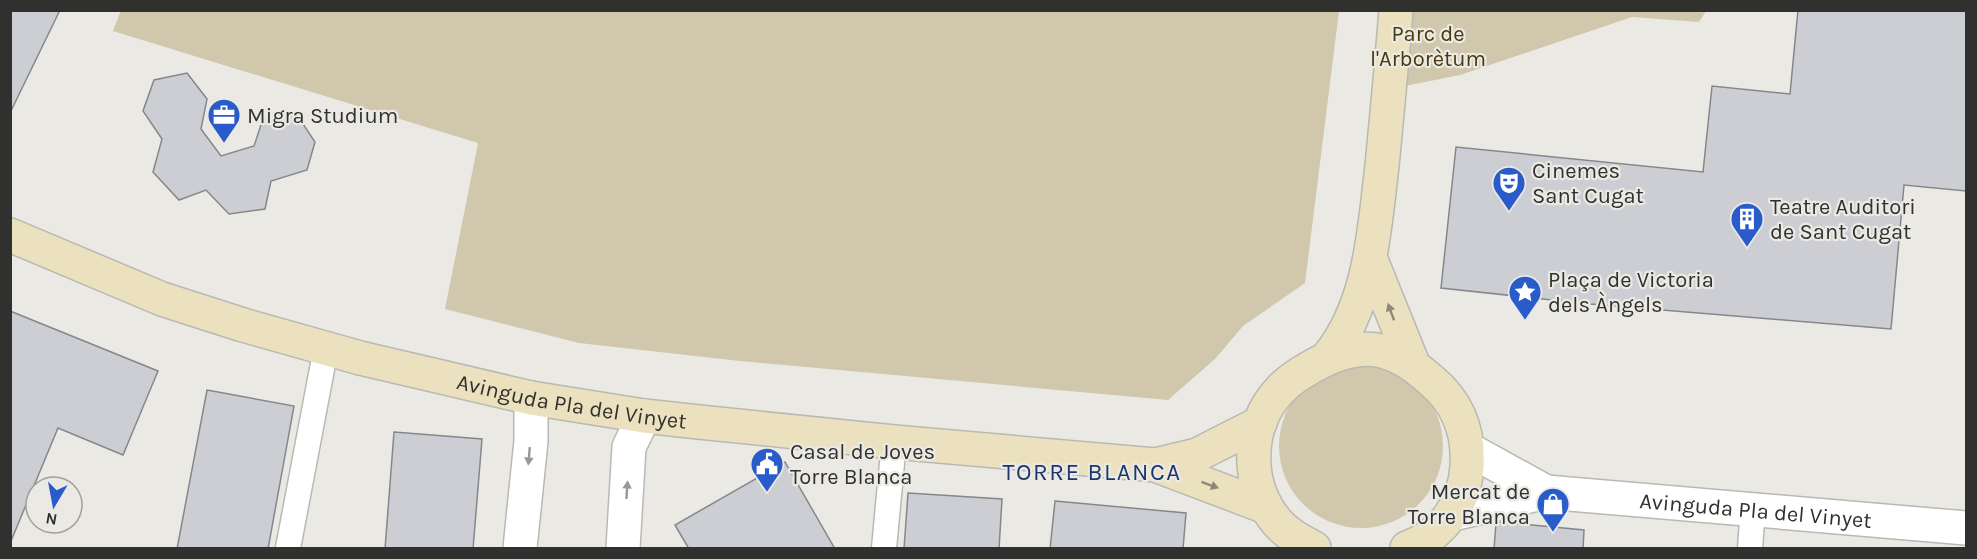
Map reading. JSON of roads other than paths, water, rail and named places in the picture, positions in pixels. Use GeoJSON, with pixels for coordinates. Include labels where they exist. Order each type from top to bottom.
{"type":"FeatureCollection","features":[{"type":"Feature","properties":{"kind":"main road"},"geometry":{"type":"LineString","coordinates":[[1328,357],[1340,343],[1371,260],[1390,89],[1396,10]]}},
{"type":"Feature","properties":{"kind":"main road","name":"Avinguda Pla del Vinyet"},"geometry":{"type":"LineString","coordinates":[[10,235],[162,299],[326,348],[531,398],[644,416],[894,442],[1155,465],[1266,507]]}},
{"type":"Feature","properties":{"kind":"main road"},"geometry":{"type":"LineString","coordinates":[[1371,260],[1413,364]]}},
{"type":"Feature","properties":{"kind":"main road"},"geometry":{"type":"LineString","coordinates":[[1314,549],[1279,524],[1266,507],[1254,475],[1253,446],[1265,410],[1280,389],[1302,372],[1328,357],[1368,349],[1383,351],[1413,364],[1442,390],[1455,406],[1465,431],[1468,449],[1462,496],[1453,514],[1435,532],[1407,549]]}},
{"type":"Feature","properties":{"kind":"main road","name":"Avinguda Pla del Vinyet"},"geometry":{"type":"LineString","coordinates":[[1155,465],[1197,455],[1260,423]]}},
{"type":"Feature","properties":{"kind":"street"},"geometry":{"type":"LineString","coordinates":[[288,549],[326,348]]}},
{"type":"Feature","properties":{"kind":"street"},"geometry":{"type":"LineString","coordinates":[[520,549],[531,441],[531,398]]}},
{"type":"Feature","properties":{"kind":"street"},"geometry":{"type":"LineString","coordinates":[[623,549],[629,447],[644,416]]}},
{"type":"Feature","properties":{"kind":"street"},"geometry":{"type":"LineString","coordinates":[[884,549],[894,442]]}},
{"type":"Feature","properties":{"kind":"street","name":"Avinguda Pla del Vinyet"},"geometry":{"type":"LineString","coordinates":[[1468,449],[1546,492]]}},
{"type":"Feature","properties":{"kind":"street","name":"Avinguda Pla del Vinyet"},"geometry":{"type":"LineString","coordinates":[[1453,514],[1546,492],[1966,528]]}},
{"type":"Feature","properties":{"kind":"street"},"geometry":{"type":"LineString","coordinates":[[1750,549],[1753,509]]}},
{"type":"Feature","properties":{"kind":"place","name":"Migra Studium"},"geometry":{"type":"Point","coordinates":[224,144]}},
{"type":"Feature","properties":{"kind":"place","name":"Cinemes Sant Cugat"},"geometry":{"type":"Point","coordinates":[1509,212]}},
{"type":"Feature","properties":{"kind":"place","name":"Teatre Auditori de Sant Cugat"},"geometry":{"type":"Point","coordinates":[1747,248]}},
{"type":"Feature","properties":{"kind":"place","name":"Plaça de Victoria dels Àngels"},"geometry":{"type":"Point","coordinates":[1525,321]}},
{"type":"Feature","properties":{"kind":"place","name":"Casal de Joves Torre Blanca"},"geometry":{"type":"Point","coordinates":[767,493]}},
{"type":"Feature","properties":{"kind":"place","name":"Mercat de Torre Blanca"},"geometry":{"type":"Point","coordinates":[1553,533]}},
{"type":"Feature","properties":{"kind":"district","name":"TORRE BLANCA"},"geometry":{"type":"Point","coordinates":[1092,472]}},
{"type":"Feature","properties":{"kind":"park label","name":"Parc de l'Arborètum"},"geometry":{"type":"Point","coordinates":[1428,46]}}]}
